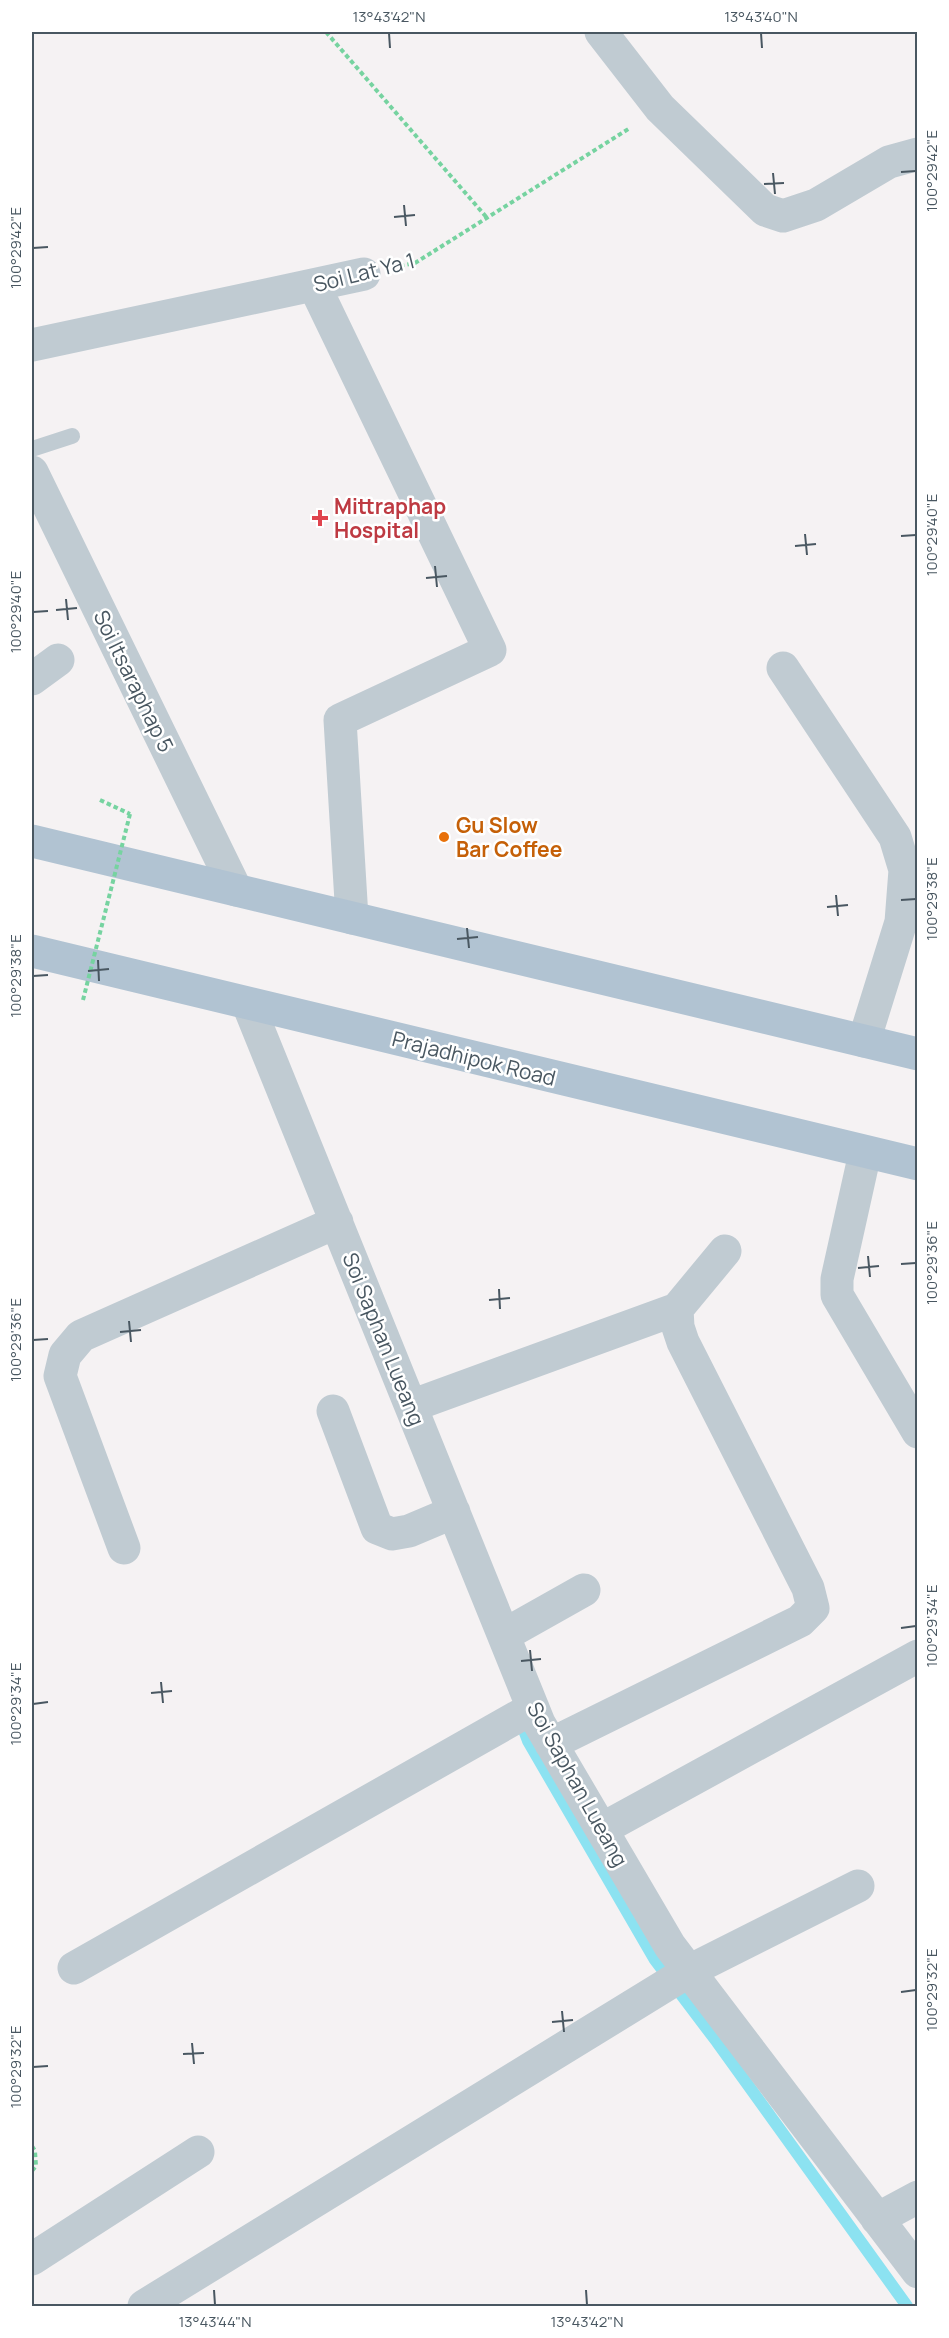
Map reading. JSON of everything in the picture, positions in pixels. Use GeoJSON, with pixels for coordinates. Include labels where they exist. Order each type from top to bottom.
{"type":"FeatureCollection","features":[{"type":"Feature","properties":{"kind":"main road"},"geometry":{"type":"LineString","coordinates":[[32,841],[918,1054]]}},
{"type":"Feature","properties":{"kind":"main road","name":"Prajadhipok Road"},"geometry":{"type":"LineString","coordinates":[[32,951],[918,1164]]}},
{"type":"Feature","properties":{"kind":"street"},"geometry":{"type":"LineString","coordinates":[[601,32],[660,108],[765,210],[783,216],[816,205],[889,162],[918,154]]}},
{"type":"Feature","properties":{"kind":"street","name":"Soi Lat Ya 1"},"geometry":{"type":"LineString","coordinates":[[32,345],[364,274]]}},
{"type":"Feature","properties":{"kind":"street"},"geometry":{"type":"LineString","coordinates":[[314,285],[490,650],[340,720],[352,918]]}},
{"type":"Feature","properties":{"kind":"street","name":"Soi Itsaraphap 5"},"geometry":{"type":"LineString","coordinates":[[32,472],[236,890]]}},
{"type":"Feature","properties":{"kind":"street"},"geometry":{"type":"LineString","coordinates":[[32,679],[58,660]]}},
{"type":"Feature","properties":{"kind":"street"},"geometry":{"type":"LineString","coordinates":[[783,668],[895,837],[905,870],[901,922],[864,1041]]}},
{"type":"Feature","properties":{"kind":"street","name":"Soi Saphan Lueang"},"geometry":{"type":"LineString","coordinates":[[248,1004],[533,1707],[551,1744],[670,1946],[918,2272]]}},
{"type":"Feature","properties":{"kind":"street"},"geometry":{"type":"LineString","coordinates":[[865,1153],[837,1279],[837,1295],[918,1432]]}},
{"type":"Feature","properties":{"kind":"street"},"geometry":{"type":"LineString","coordinates":[[124,1548],[60,1376],[65,1355],[81,1336],[337,1222]]}},
{"type":"Feature","properties":{"kind":"street"},"geometry":{"type":"LineString","coordinates":[[411,1407],[677,1309],[725,1251]]}},
{"type":"Feature","properties":{"kind":"street"},"geometry":{"type":"LineString","coordinates":[[551,1744],[800,1621],[813,1608],[808,1588],[683,1342],[678,1328],[677,1309]]}},
{"type":"Feature","properties":{"kind":"street"},"geometry":{"type":"LineString","coordinates":[[333,1411],[377,1528],[392,1534],[409,1531],[454,1512]]}},
{"type":"Feature","properties":{"kind":"street"},"geometry":{"type":"LineString","coordinates":[[504,1635],[584,1590]]}},
{"type":"Feature","properties":{"kind":"street"},"geometry":{"type":"LineString","coordinates":[[602,1829],[918,1656]]}},
{"type":"Feature","properties":{"kind":"street"},"geometry":{"type":"LineString","coordinates":[[74,1968],[533,1707]]}},
{"type":"Feature","properties":{"kind":"street"},"geometry":{"type":"LineString","coordinates":[[144,2307],[689,1971],[858,1886]]}},
{"type":"Feature","properties":{"kind":"street"},"geometry":{"type":"LineString","coordinates":[[32,2259],[198,2152]]}},
{"type":"Feature","properties":{"kind":"street"},"geometry":{"type":"LineString","coordinates":[[877,2219],[918,2197]]}},
{"type":"Feature","properties":{"kind":"lane"},"geometry":{"type":"LineString","coordinates":[[32,449],[72,436]]}},
{"type":"Feature","properties":{"kind":"path"},"geometry":{"type":"LineString","coordinates":[[326,32],[488,219]]}},
{"type":"Feature","properties":{"kind":"path","name":"Soi Lat Ya 1"},"geometry":{"type":"LineString","coordinates":[[364,274],[415,263],[488,219],[660,108]]}},
{"type":"Feature","properties":{"kind":"path"},"geometry":{"type":"LineString","coordinates":[[83,1000],[130,814],[100,800]]}},
{"type":"Feature","properties":{"kind":"path"},"geometry":{"type":"LineString","coordinates":[[32,2146],[35,2151],[36,2166],[32,2171]]}},
{"type":"Feature","properties":{"kind":"waterway"},"geometry":{"type":"LineString","coordinates":[[519,1717],[528,1741],[655,1960],[717,2042],[907,2306]]}},
{"type":"Feature","properties":{"kind":"place","name":"Mittraphap Hospital"},"geometry":{"type":"Point","coordinates":[320,518]}},
{"type":"Feature","properties":{"kind":"place","name":"Gu Slow Bar Coffee"},"geometry":{"type":"Point","coordinates":[444,837]}}]}
